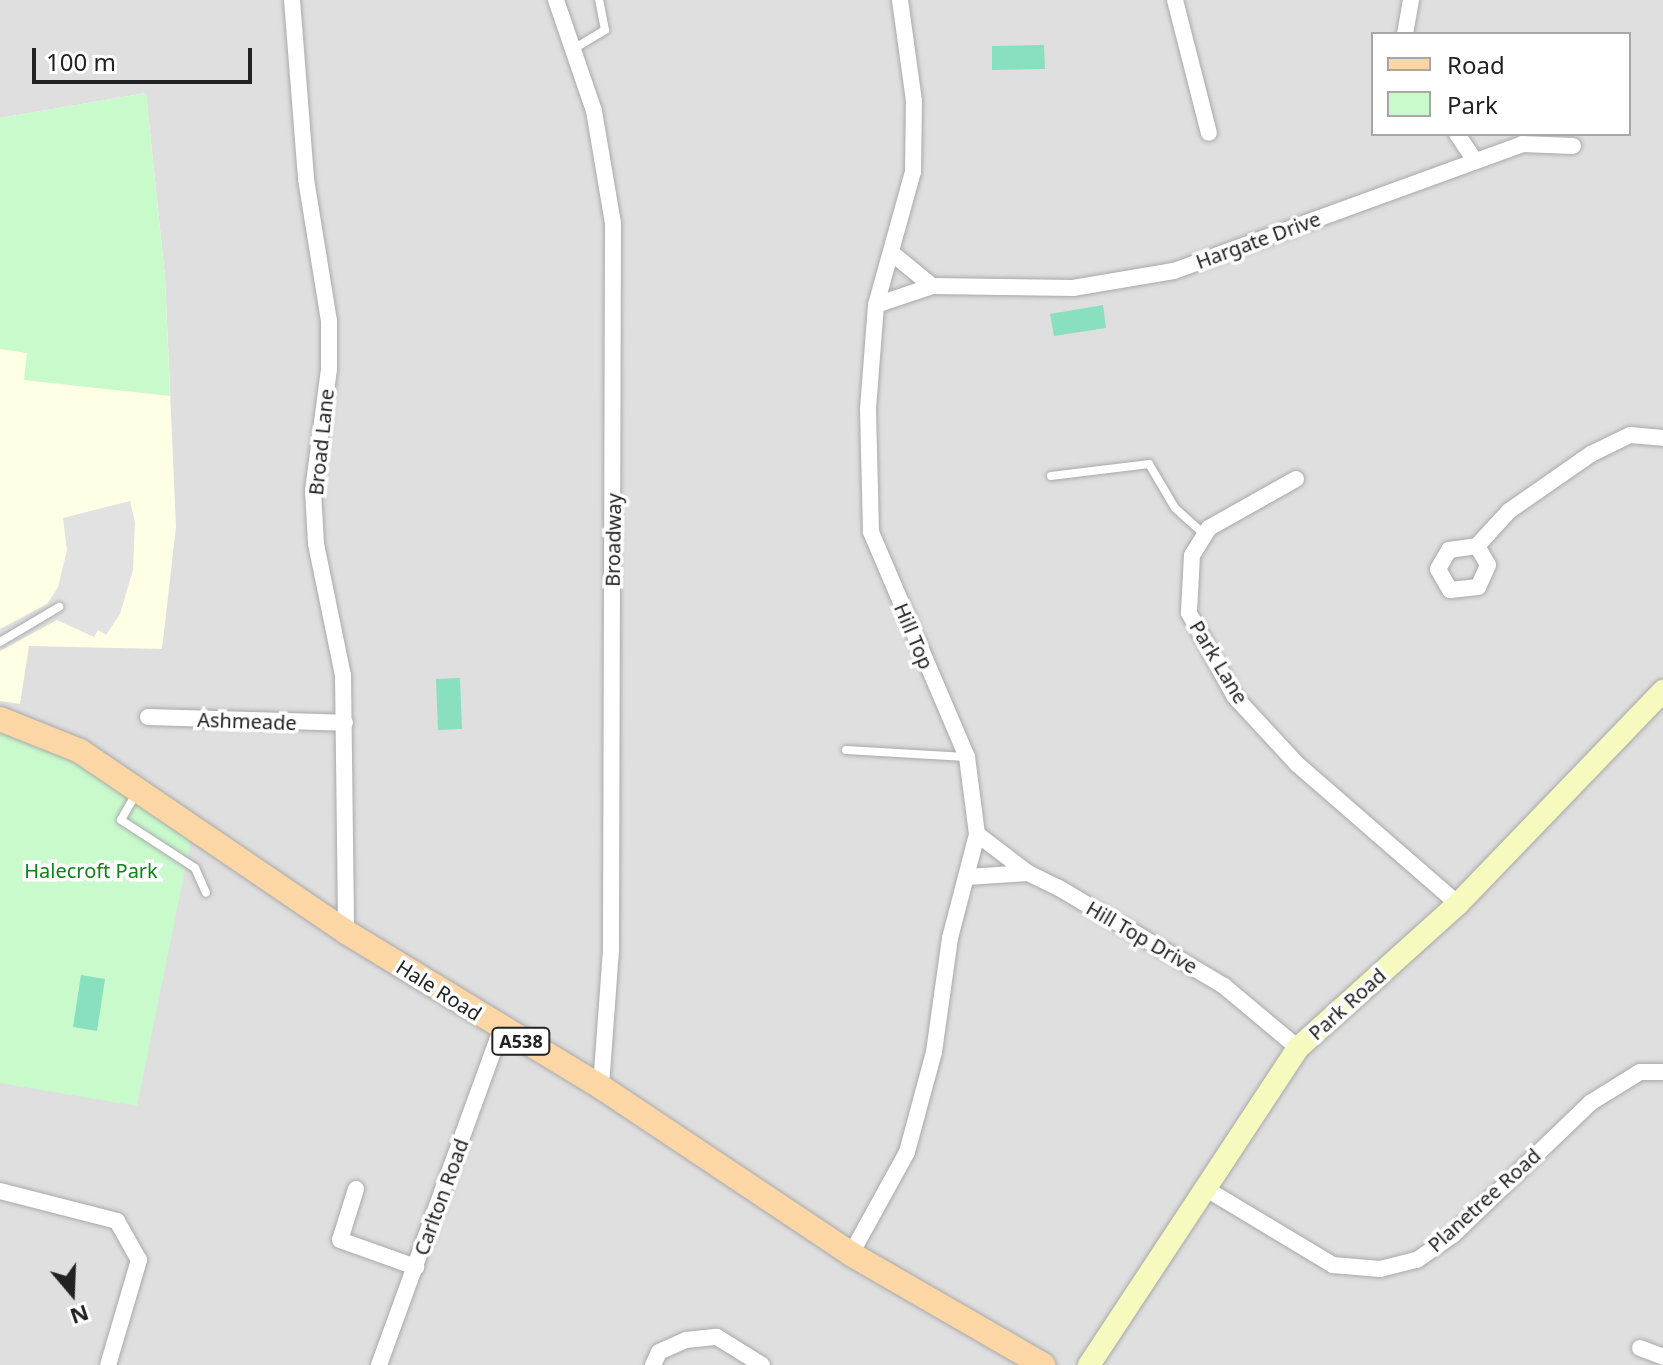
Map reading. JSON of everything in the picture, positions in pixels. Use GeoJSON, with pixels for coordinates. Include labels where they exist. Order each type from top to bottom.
{"type":"FeatureCollection","features":[{"type":"Feature","properties":{"kind":"main road","name":"Park Road"},"geometry":{"type":"LineString","coordinates":[[1089,1365],[1208,1190],[1298,1048],[1458,904],[1663,691]]}},
{"type":"Feature","properties":{"kind":"main road","name":"Hale Road"},"geometry":{"type":"LineString","coordinates":[[0,719],[80,751],[346,932],[601,1087],[851,1254],[1043,1365]]}},
{"type":"Feature","properties":{"kind":"street","name":"Broad Lane"},"geometry":{"type":"LineString","coordinates":[[292,0],[306,179],[329,321],[329,369],[313,490],[316,544],[338,634],[345,723],[346,932]]}},
{"type":"Feature","properties":{"kind":"street","name":"Broadway"},"geometry":{"type":"LineString","coordinates":[[556,0],[575,48],[594,111],[613,223],[616,348],[611,950],[601,1087]]}},
{"type":"Feature","properties":{"kind":"street","name":"Hill Top"},"geometry":{"type":"LineString","coordinates":[[851,1254],[907,1152],[934,1052],[950,938],[977,834],[967,757],[871,532],[868,409],[876,305],[893,254],[913,172],[914,101],[900,0]]}},
{"type":"Feature","properties":{"kind":"street"},"geometry":{"type":"LineString","coordinates":[[1175,0],[1209,133]]}},
{"type":"Feature","properties":{"kind":"street"},"geometry":{"type":"LineString","coordinates":[[1405,32],[1411,0]]}},
{"type":"Feature","properties":{"kind":"street"},"geometry":{"type":"LineString","coordinates":[[1458,136],[1475,161]]}},
{"type":"Feature","properties":{"kind":"street","name":"Hargate Drive"},"geometry":{"type":"LineString","coordinates":[[876,305],[932,286],[1073,288],[1174,271],[1522,144],[1573,146]]}},
{"type":"Feature","properties":{"kind":"street"},"geometry":{"type":"LineString","coordinates":[[893,254],[932,286]]}},
{"type":"Feature","properties":{"kind":"street"},"geometry":{"type":"LineString","coordinates":[[1477,546],[1509,511],[1591,454],[1630,435],[1663,438]]}},
{"type":"Feature","properties":{"kind":"street"},"geometry":{"type":"LineString","coordinates":[[1205,535],[1254,500],[1296,479]]}},
{"type":"Feature","properties":{"kind":"street","name":"Park Lane"},"geometry":{"type":"LineString","coordinates":[[1205,535],[1192,555],[1189,613],[1235,697],[1297,764],[1458,904]]}},
{"type":"Feature","properties":{"kind":"street","name":"Ashmeade"},"geometry":{"type":"LineString","coordinates":[[148,717],[345,723]]}},
{"type":"Feature","properties":{"kind":"street","name":"Hill Top Drive"},"geometry":{"type":"LineString","coordinates":[[977,834],[1028,873],[1224,986],[1298,1048]]}},
{"type":"Feature","properties":{"kind":"street"},"geometry":{"type":"LineString","coordinates":[[967,877],[1028,873]]}},
{"type":"Feature","properties":{"kind":"street","name":"Carlton Road"},"geometry":{"type":"LineString","coordinates":[[379,1365],[501,1029]]}},
{"type":"Feature","properties":{"kind":"street","name":"Planetree Road"},"geometry":{"type":"LineString","coordinates":[[1208,1190],[1333,1265],[1380,1269],[1417,1260],[1454,1234],[1590,1103],[1640,1072],[1663,1072]]}},
{"type":"Feature","properties":{"kind":"street"},"geometry":{"type":"LineString","coordinates":[[356,1189],[340,1240],[416,1267]]}},
{"type":"Feature","properties":{"kind":"street"},"geometry":{"type":"LineString","coordinates":[[0,1191],[117,1221],[139,1260],[108,1365]]}},
{"type":"Feature","properties":{"kind":"street"},"geometry":{"type":"LineString","coordinates":[[653,1365],[659,1352],[672,1346],[717,1337],[762,1365]]}},
{"type":"Feature","properties":{"kind":"street"},"geometry":{"type":"LineString","coordinates":[[1640,1348],[1663,1357]]}},
{"type":"Feature","properties":{"kind":"lane"},"geometry":{"type":"LineString","coordinates":[[575,48],[605,30],[599,0]]}},
{"type":"Feature","properties":{"kind":"lane"},"geometry":{"type":"LineString","coordinates":[[1051,476],[1149,464],[1175,508],[1205,535]]}},
{"type":"Feature","properties":{"kind":"lane"},"geometry":{"type":"LineString","coordinates":[[0,642],[59,607]]}},
{"type":"Feature","properties":{"kind":"lane"},"geometry":{"type":"LineString","coordinates":[[846,750],[967,757]]}},
{"type":"Feature","properties":{"kind":"lane"},"geometry":{"type":"LineString","coordinates":[[137,791],[121,820],[195,868],[206,893]]}},
{"type":"Feature","properties":{"kind":"shaded area"},"geometry":{"type":"Polygon","coordinates":[[[0,0],[1663,0],[1663,1365],[0,1365],[0,0]]]}},
{"type":"Feature","properties":{"kind":"shaded area"},"geometry":{"type":"Polygon","coordinates":[[[146,93],[165,277],[176,527],[162,649],[29,646],[20,704],[0,701],[0,118],[146,93]]]}},
{"type":"Feature","properties":{"kind":"shaded area"},"geometry":{"type":"Polygon","coordinates":[[[130,501],[135,522],[133,570],[120,614],[106,635],[98,630],[94,637],[57,620],[0,651],[0,629],[47,604],[58,587],[67,550],[63,518],[130,501]]]}},
{"type":"Feature","properties":{"kind":"green space"},"geometry":{"type":"Polygon","coordinates":[[[1044,45],[1045,69],[992,70],[992,46],[1044,45]]]}},
{"type":"Feature","properties":{"kind":"green space"},"geometry":{"type":"Polygon","coordinates":[[[146,93],[165,277],[170,396],[24,380],[27,353],[0,349],[0,118],[146,93]]]}},
{"type":"Feature","properties":{"kind":"green space"},"geometry":{"type":"Polygon","coordinates":[[[1103,305],[1106,328],[1054,336],[1050,314],[1103,305]]]}},
{"type":"Feature","properties":{"kind":"green space"},"geometry":{"type":"Polygon","coordinates":[[[460,678],[462,729],[438,730],[436,679],[460,678]]]}},
{"type":"Feature","properties":{"kind":"green space","name":"Halecroft Park"},"geometry":{"type":"Polygon","coordinates":[[[0,719],[194,826],[137,1106],[0,1083],[0,719]]]}},
{"type":"Feature","properties":{"kind":"green space"},"geometry":{"type":"Polygon","coordinates":[[[81,975],[105,979],[97,1031],[73,1027],[81,975]]]}}]}
